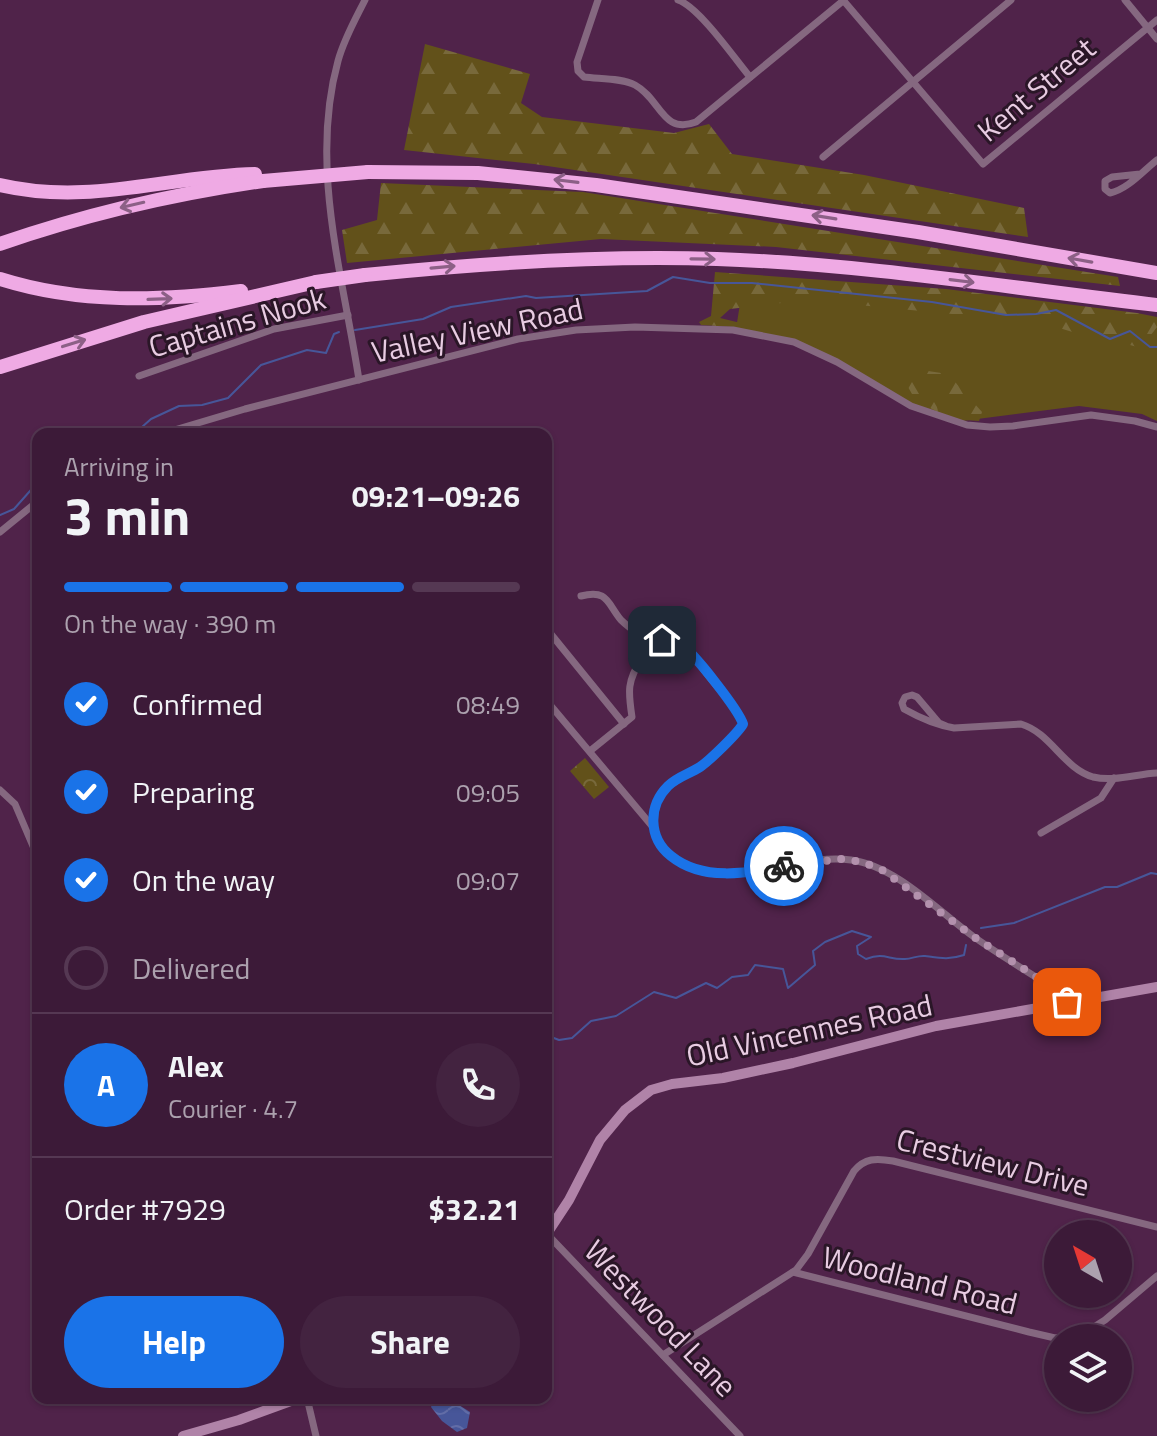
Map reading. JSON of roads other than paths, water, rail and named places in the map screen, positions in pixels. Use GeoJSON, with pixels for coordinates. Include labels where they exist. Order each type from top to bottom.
{"type":"FeatureCollection","features":[{"type":"Feature","properties":{"kind":"highway"},"geometry":{"type":"LineString","coordinates":[[0,244],[119,207],[263,178],[368,172],[508,175],[910,231],[1157,273]]}},
{"type":"Feature","properties":{"kind":"highway"},"geometry":{"type":"LineString","coordinates":[[0,185],[48,192],[92,193],[226,175],[263,178]]}},
{"type":"Feature","properties":{"kind":"highway"},"geometry":{"type":"LineString","coordinates":[[0,279],[82,296],[135,300],[189,297],[512,261],[715,259],[861,269],[1157,305]]}},
{"type":"Feature","properties":{"kind":"highway"},"geometry":{"type":"LineString","coordinates":[[0,367],[144,322],[316,282]]}},
{"type":"Feature","properties":{"kind":"street"},"geometry":{"type":"LineString","coordinates":[[359,380],[335,251],[326,136],[330,92],[338,59],[365,0]]}},
{"type":"Feature","properties":{"kind":"street"},"geometry":{"type":"LineString","coordinates":[[598,0],[577,62],[578,71],[584,77],[631,83],[639,87],[672,124],[683,127],[696,122],[843,0],[913,81]]}},
{"type":"Feature","properties":{"kind":"street"},"geometry":{"type":"LineString","coordinates":[[678,0],[685,2],[702,20],[750,77]]}},
{"type":"Feature","properties":{"kind":"street"},"geometry":{"type":"LineString","coordinates":[[823,157],[1011,0]]}},
{"type":"Feature","properties":{"kind":"street"},"geometry":{"type":"LineString","coordinates":[[1125,0],[1157,39]]}},
{"type":"Feature","properties":{"kind":"street","name":"Kent Street"},"geometry":{"type":"LineString","coordinates":[[913,81],[983,164],[1157,20]]}},
{"type":"Feature","properties":{"kind":"street"},"geometry":{"type":"LineString","coordinates":[[1140,174],[1110,177],[1105,181],[1105,189],[1110,193],[1116,192],[1140,174],[1157,160]]}},
{"type":"Feature","properties":{"kind":"street","name":"Captains Nook"},"geometry":{"type":"LineString","coordinates":[[139,376],[274,329],[348,315]]}},
{"type":"Feature","properties":{"kind":"street","name":"Valley View Road"},"geometry":{"type":"LineString","coordinates":[[183,428],[495,345],[553,333],[611,328],[733,330],[770,336],[805,346],[911,406],[967,425],[1013,426],[1091,415],[1157,427]]}},
{"type":"Feature","properties":{"kind":"street"},"geometry":{"type":"LineString","coordinates":[[0,532],[32,506]]}},
{"type":"Feature","properties":{"kind":"street"},"geometry":{"type":"LineString","coordinates":[[581,596],[591,593],[603,595],[623,622],[653,645]]}},
{"type":"Feature","properties":{"kind":"street"},"geometry":{"type":"LineString","coordinates":[[552,635],[624,724]]}},
{"type":"Feature","properties":{"kind":"street"},"geometry":{"type":"LineString","coordinates":[[590,751],[632,717],[630,680],[653,645],[667,640],[682,645],[743,721],[739,731],[701,766],[670,784],[659,797],[653,828],[667,853],[682,864],[702,870],[746,873],[828,859],[872,865],[898,879],[974,937],[1066,996],[1067,1002]]}},
{"type":"Feature","properties":{"kind":"street"},"geometry":{"type":"LineString","coordinates":[[946,726],[939,723],[917,697],[905,697],[902,705],[905,710],[932,724],[946,726],[991,727],[1021,724],[1039,733],[1084,773],[1095,777],[1157,773]]}},
{"type":"Feature","properties":{"kind":"street"},"geometry":{"type":"LineString","coordinates":[[552,707],[653,828]]}},
{"type":"Feature","properties":{"kind":"street"},"geometry":{"type":"LineString","coordinates":[[1041,833],[1101,798],[1114,778]]}},
{"type":"Feature","properties":{"kind":"street"},"geometry":{"type":"LineString","coordinates":[[0,790],[15,804],[32,844]]}},
{"type":"Feature","properties":{"kind":"street","name":"Old Vincennes Road"},"geometry":{"type":"LineString","coordinates":[[552,1224],[600,1140],[625,1110],[651,1090],[672,1084],[723,1078],[936,1026],[1157,987]]}},
{"type":"Feature","properties":{"kind":"street","name":"Crestview Drive"},"geometry":{"type":"LineString","coordinates":[[663,1355],[793,1272],[808,1254],[858,1165],[871,1159],[893,1161],[1157,1227]]}},
{"type":"Feature","properties":{"kind":"street","name":"Westwood Lane"},"geometry":{"type":"LineString","coordinates":[[552,1240],[740,1436]]}},
{"type":"Feature","properties":{"kind":"street","name":"Woodland Road"},"geometry":{"type":"LineString","coordinates":[[793,1272],[1064,1338],[1091,1331],[1157,1276]]}},
{"type":"Feature","properties":{"kind":"street"},"geometry":{"type":"LineString","coordinates":[[183,1436],[283,1404]]}},
{"type":"Feature","properties":{"kind":"street"},"geometry":{"type":"LineString","coordinates":[[308,1404],[316,1436]]}},
{"type":"Feature","properties":{"kind":"water"},"geometry":{"type":"Polygon","coordinates":[[[432,1404],[457,1404],[470,1412],[467,1428],[457,1432],[442,1421],[431,1407],[432,1404]]]}},
{"type":"Feature","properties":{"kind":"waterway"},"geometry":{"type":"LineString","coordinates":[[355,330],[423,319],[451,307],[526,296],[536,298],[647,291],[673,277],[710,283],[752,283],[932,302],[1006,315],[1056,310],[1110,339],[1130,331],[1150,347],[1157,347]]}},
{"type":"Feature","properties":{"kind":"waterway"},"geometry":{"type":"LineString","coordinates":[[139,428],[179,406],[202,405],[228,398],[261,365],[307,350],[326,353],[334,334],[339,332]]}},
{"type":"Feature","properties":{"kind":"waterway"},"geometry":{"type":"LineString","coordinates":[[0,515],[14,509],[32,489]]}},
{"type":"Feature","properties":{"kind":"waterway"},"geometry":{"type":"LineString","coordinates":[[981,928],[1014,923],[1105,887],[1117,887],[1151,873],[1157,874]]}},
{"type":"Feature","properties":{"kind":"waterway"},"geometry":{"type":"LineString","coordinates":[[552,1037],[559,1040],[572,1038],[591,1021],[616,1016],[654,992],[676,998],[706,983],[717,988],[732,977],[748,975],[755,965],[783,969],[788,988],[815,965],[813,951],[825,942],[852,931],[871,937],[857,946],[858,954],[866,959],[878,956],[899,959],[922,956],[954,958],[964,955],[966,945]]}}]}
